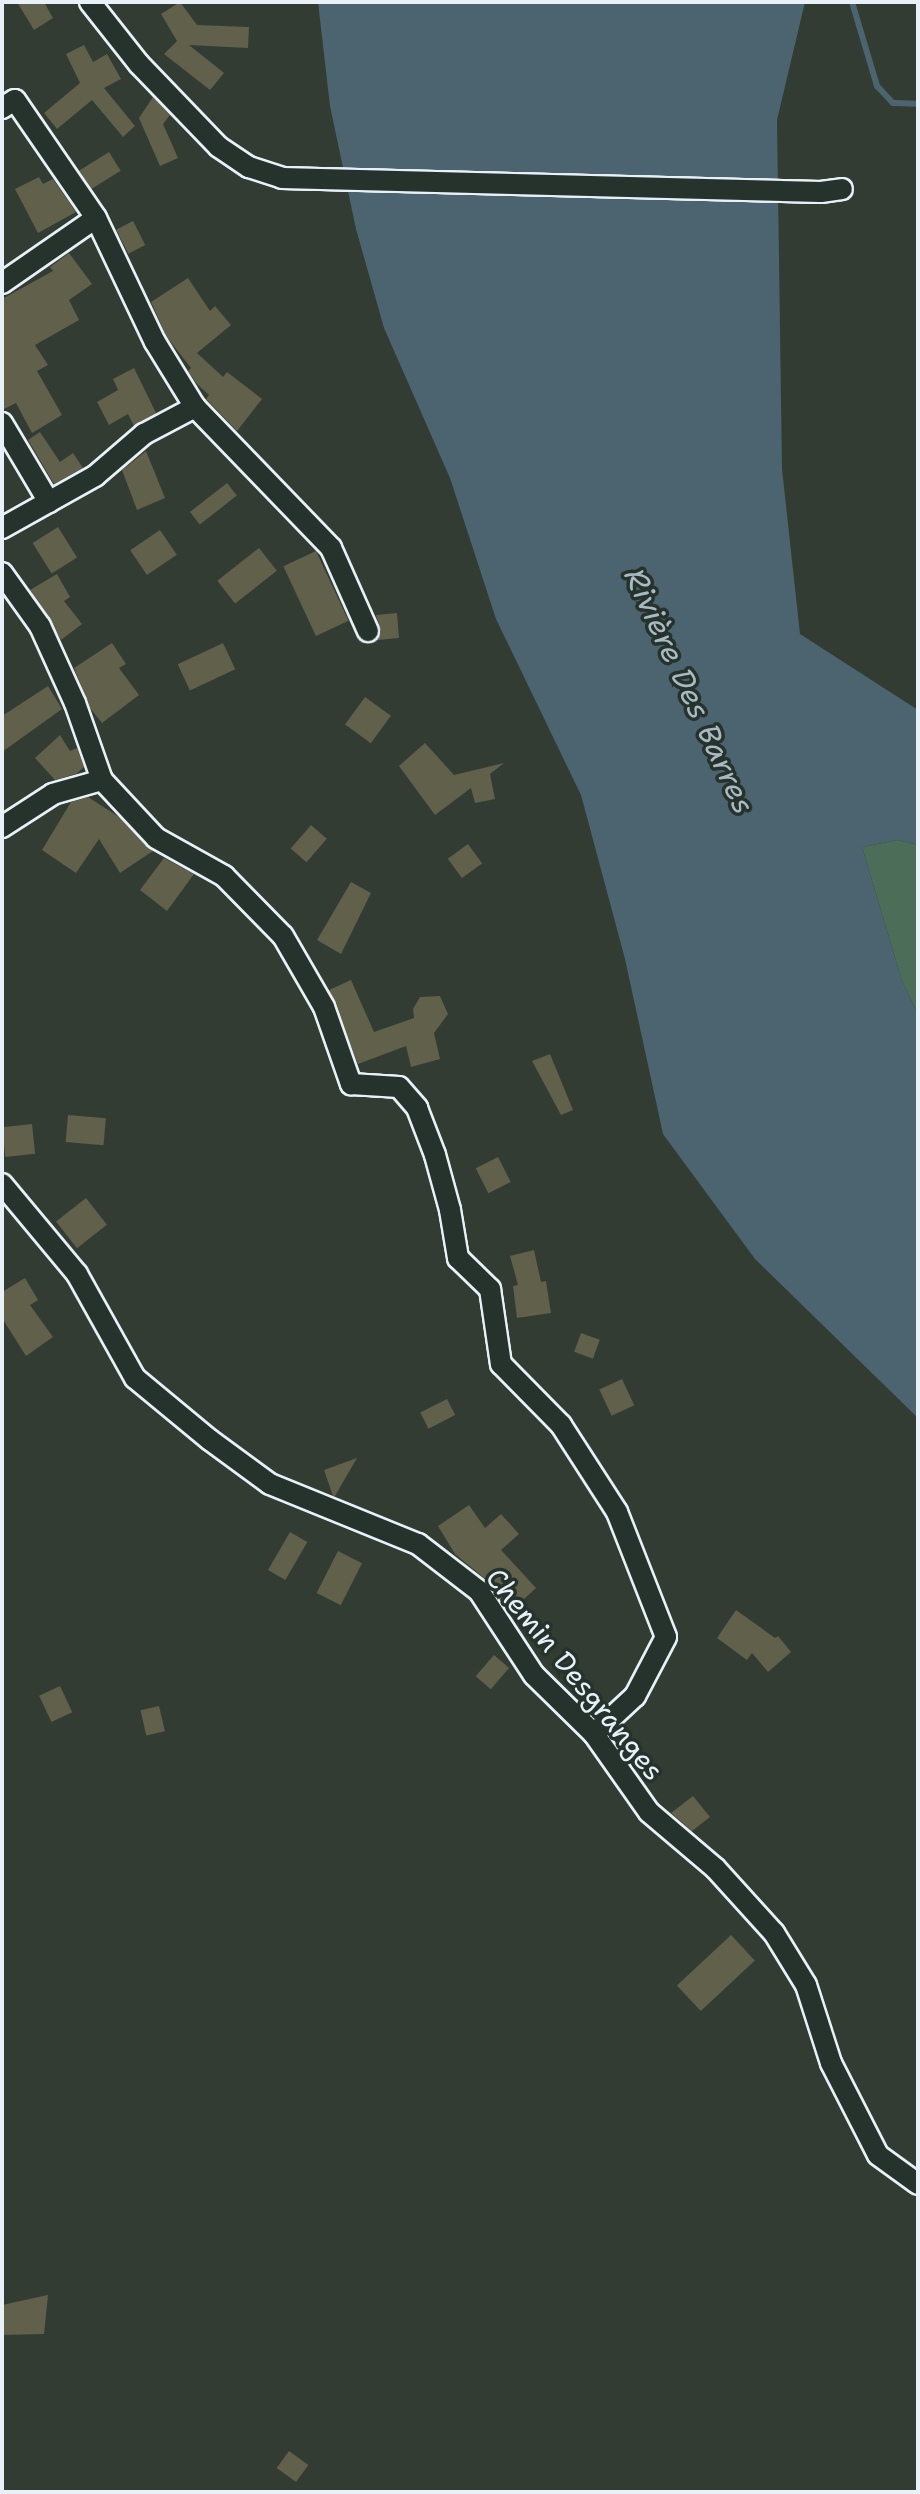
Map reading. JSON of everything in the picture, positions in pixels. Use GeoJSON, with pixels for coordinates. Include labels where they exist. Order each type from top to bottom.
{"type":"FeatureCollection","features":[{"type":"Feature","properties":{"kind":"street"},"geometry":{"type":"LineString","coordinates":[[90,2],[139,64],[219,147],[249,167],[282,178],[821,192],[842,189]]}},
{"type":"Feature","properties":{"kind":"street"},"geometry":{"type":"LineString","coordinates":[[2,108],[15,100],[96,218],[155,342],[195,407],[331,548],[368,631]]}},
{"type":"Feature","properties":{"kind":"street"},"geometry":{"type":"LineString","coordinates":[[2,283],[96,218]]}},
{"type":"Feature","properties":{"kind":"street"},"geometry":{"type":"LineString","coordinates":[[2,528],[95,476],[144,434],[195,407]]}},
{"type":"Feature","properties":{"kind":"street"},"geometry":{"type":"LineString","coordinates":[[2,423],[49,502]]}},
{"type":"Feature","properties":{"kind":"street"},"geometry":{"type":"LineString","coordinates":[[2,573],[40,626],[75,703],[102,780],[156,838],[224,876],[283,936],[324,1007],[351,1084],[399,1087],[417,1108],[439,1169],[458,1258],[490,1289],[501,1364],[561,1425],[617,1512],[666,1637],[635,1696],[594,1734]]}},
{"type":"Feature","properties":{"kind":"street"},"geometry":{"type":"LineString","coordinates":[[2,827],[53,794],[102,780]]}},
{"type":"Feature","properties":{"kind":"street","name":"Chemin Desgranges"},"geometry":{"type":"LineString","coordinates":[[2,1184],[77,1274],[135,1378],[210,1440],[270,1484],[418,1544],[479,1591],[534,1675],[594,1734],[649,1812],[715,1868],[774,1933],[806,1985],[831,2063],[878,2155],[918,2184]]}},
{"type":"Feature","properties":{"kind":"green space"},"geometry":{"type":"Polygon","coordinates":[[[898,840],[918,845],[918,1014],[902,981],[862,847],[898,840]]]}},
{"type":"Feature","properties":{"kind":"water","name":"Rivière Des Barres"},"geometry":{"type":"Polygon","coordinates":[[[318,2],[805,2],[777,120],[782,469],[800,634],[918,710],[918,845],[898,840],[862,847],[902,981],[918,1014],[918,1418],[755,1259],[663,1134],[625,959],[581,795],[496,619],[450,478],[384,328],[356,229],[330,106],[318,2]]]}},
{"type":"Feature","properties":{"kind":"building"},"geometry":{"type":"Polygon","coordinates":[[[17,2],[44,2],[53,18],[34,30],[17,2]]]}},
{"type":"Feature","properties":{"kind":"building"},"geometry":{"type":"Polygon","coordinates":[[[180,2],[197,25],[249,27],[248,48],[189,45],[224,73],[210,90],[164,54],[177,41],[161,14],[180,2]]]}},
{"type":"Feature","properties":{"kind":"building"},"geometry":{"type":"Polygon","coordinates":[[[84,45],[93,62],[107,54],[121,79],[104,88],[135,126],[123,137],[92,100],[57,129],[44,113],[80,83],[66,54],[84,45]]]}},
{"type":"Feature","properties":{"kind":"building"},"geometry":{"type":"Polygon","coordinates":[[[153,97],[170,115],[163,124],[178,158],[160,166],[139,118],[153,97]]]}},
{"type":"Feature","properties":{"kind":"building"},"geometry":{"type":"Polygon","coordinates":[[[109,152],[121,171],[91,189],[79,171],[109,152]]]}},
{"type":"Feature","properties":{"kind":"building"},"geometry":{"type":"Polygon","coordinates":[[[39,177],[43,184],[53,179],[76,212],[38,233],[15,189],[39,177]]]}},
{"type":"Feature","properties":{"kind":"building"},"geometry":{"type":"Polygon","coordinates":[[[133,221],[145,245],[128,254],[116,230],[133,221]]]}},
{"type":"Feature","properties":{"kind":"building"},"geometry":{"type":"Polygon","coordinates":[[[69,253],[92,284],[69,300],[79,320],[35,345],[48,365],[37,371],[62,415],[32,433],[16,403],[2,410],[2,299],[53,271],[50,267],[69,253]]]}},
{"type":"Feature","properties":{"kind":"building"},"geometry":{"type":"Polygon","coordinates":[[[188,278],[210,311],[215,306],[231,325],[197,353],[223,377],[227,372],[262,399],[237,431],[206,399],[209,395],[196,383],[188,371],[191,368],[166,336],[151,302],[188,278]]]}},
{"type":"Feature","properties":{"kind":"building"},"geometry":{"type":"Polygon","coordinates":[[[134,368],[156,413],[134,426],[128,414],[109,425],[97,402],[118,390],[113,379],[134,368]]]}},
{"type":"Feature","properties":{"kind":"building"},"geometry":{"type":"Polygon","coordinates":[[[40,432],[60,462],[73,453],[83,468],[54,484],[28,440],[40,432]]]}},
{"type":"Feature","properties":{"kind":"building"},"geometry":{"type":"Polygon","coordinates":[[[146,451],[165,498],[137,510],[122,470],[146,451]]]}},
{"type":"Feature","properties":{"kind":"building"},"geometry":{"type":"Polygon","coordinates":[[[227,483],[237,496],[200,525],[190,512],[227,483]]]}},
{"type":"Feature","properties":{"kind":"building"},"geometry":{"type":"Polygon","coordinates":[[[58,527],[77,558],[52,573],[33,543],[58,527]]]}},
{"type":"Feature","properties":{"kind":"building"},"geometry":{"type":"Polygon","coordinates":[[[160,530],[177,555],[147,575],[130,550],[160,530]]]}},
{"type":"Feature","properties":{"kind":"building"},"geometry":{"type":"Polygon","coordinates":[[[259,548],[277,571],[235,603],[217,581],[259,548]]]}},
{"type":"Feature","properties":{"kind":"building"},"geometry":{"type":"Polygon","coordinates":[[[316,551],[349,621],[316,636],[283,566],[316,551]]]}},
{"type":"Feature","properties":{"kind":"building"},"geometry":{"type":"Polygon","coordinates":[[[57,574],[70,597],[64,601],[82,624],[61,640],[30,590],[57,574]]]}},
{"type":"Feature","properties":{"kind":"building"},"geometry":{"type":"Polygon","coordinates":[[[397,613],[399,638],[378,640],[381,632],[376,615],[397,613]]]}},
{"type":"Feature","properties":{"kind":"building"},"geometry":{"type":"Polygon","coordinates":[[[112,643],[126,664],[119,668],[139,695],[102,723],[90,708],[74,668],[112,643]]]}},
{"type":"Feature","properties":{"kind":"building"},"geometry":{"type":"Polygon","coordinates":[[[223,643],[235,669],[190,690],[178,664],[223,643]]]}},
{"type":"Feature","properties":{"kind":"building"},"geometry":{"type":"Polygon","coordinates":[[[48,686],[62,709],[2,752],[2,716],[48,686]]]}},
{"type":"Feature","properties":{"kind":"building"},"geometry":{"type":"Polygon","coordinates":[[[365,697],[391,716],[371,743],[345,725],[365,697]]]}},
{"type":"Feature","properties":{"kind":"building"},"geometry":{"type":"Polygon","coordinates":[[[60,735],[70,751],[77,748],[84,767],[76,774],[55,780],[35,758],[60,735]]]}},
{"type":"Feature","properties":{"kind":"building"},"geometry":{"type":"Polygon","coordinates":[[[425,743],[454,775],[504,763],[490,774],[495,799],[475,803],[471,788],[435,815],[399,766],[425,743]]]}},
{"type":"Feature","properties":{"kind":"building"},"geometry":{"type":"Polygon","coordinates":[[[88,797],[119,817],[153,851],[120,873],[99,839],[76,873],[42,850],[71,802],[88,797]]]}},
{"type":"Feature","properties":{"kind":"building"},"geometry":{"type":"Polygon","coordinates":[[[311,825],[327,839],[307,862],[291,848],[311,825]]]}},
{"type":"Feature","properties":{"kind":"building"},"geometry":{"type":"Polygon","coordinates":[[[468,844],[482,863],[462,878],[448,859],[468,844]]]}},
{"type":"Feature","properties":{"kind":"building"},"geometry":{"type":"Polygon","coordinates":[[[164,858],[194,874],[167,911],[140,890],[164,858]]]}},
{"type":"Feature","properties":{"kind":"building"},"geometry":{"type":"Polygon","coordinates":[[[351,882],[371,893],[341,954],[317,940],[351,882]]]}},
{"type":"Feature","properties":{"kind":"building"},"geometry":{"type":"Polygon","coordinates":[[[351,980],[374,1032],[414,1018],[413,1009],[420,997],[440,996],[448,1014],[434,1033],[440,1059],[411,1067],[406,1046],[358,1064],[329,990],[351,980]]]}},
{"type":"Feature","properties":{"kind":"building"},"geometry":{"type":"Polygon","coordinates":[[[550,1054],[573,1110],[561,1115],[532,1061],[550,1054]]]}},
{"type":"Feature","properties":{"kind":"building"},"geometry":{"type":"Polygon","coordinates":[[[68,1115],[106,1118],[104,1145],[66,1142],[68,1115]]]}},
{"type":"Feature","properties":{"kind":"building"},"geometry":{"type":"Polygon","coordinates":[[[32,1124],[35,1154],[5,1157],[2,1127],[32,1124]]]}},
{"type":"Feature","properties":{"kind":"building"},"geometry":{"type":"Polygon","coordinates":[[[498,1157],[511,1182],[488,1193],[476,1168],[498,1157]]]}},
{"type":"Feature","properties":{"kind":"building"},"geometry":{"type":"Polygon","coordinates":[[[86,1198],[107,1225],[77,1248],[56,1221],[86,1198]]]}},
{"type":"Feature","properties":{"kind":"building"},"geometry":{"type":"Polygon","coordinates":[[[534,1250],[541,1282],[546,1281],[551,1313],[517,1318],[513,1286],[518,1285],[510,1256],[534,1250]]]}},
{"type":"Feature","properties":{"kind":"building"},"geometry":{"type":"Polygon","coordinates":[[[25,1278],[38,1300],[30,1305],[53,1337],[26,1356],[2,1318],[2,1292],[25,1278]]]}},
{"type":"Feature","properties":{"kind":"building"},"geometry":{"type":"Polygon","coordinates":[[[581,1333],[600,1340],[593,1359],[574,1352],[581,1333]]]}},
{"type":"Feature","properties":{"kind":"building"},"geometry":{"type":"Polygon","coordinates":[[[622,1379],[634,1405],[612,1416],[599,1390],[622,1379]]]}},
{"type":"Feature","properties":{"kind":"building"},"geometry":{"type":"Polygon","coordinates":[[[447,1399],[455,1415],[428,1429],[420,1413],[447,1399]]]}},
{"type":"Feature","properties":{"kind":"building"},"geometry":{"type":"Polygon","coordinates":[[[357,1458],[335,1496],[333,1496],[324,1470],[357,1458]]]}},
{"type":"Feature","properties":{"kind":"building"},"geometry":{"type":"Polygon","coordinates":[[[469,1505],[485,1528],[501,1514],[519,1534],[501,1550],[536,1588],[509,1613],[490,1583],[455,1554],[438,1526],[469,1505]]]}},
{"type":"Feature","properties":{"kind":"building"},"geometry":{"type":"Polygon","coordinates":[[[290,1532],[307,1542],[285,1580],[268,1570],[290,1532]]]}},
{"type":"Feature","properties":{"kind":"building"},"geometry":{"type":"Polygon","coordinates":[[[338,1551],[362,1563],[341,1605],[317,1593],[338,1551]]]}},
{"type":"Feature","properties":{"kind":"building"},"geometry":{"type":"Polygon","coordinates":[[[736,1610],[775,1638],[778,1636],[791,1652],[768,1672],[752,1653],[747,1660],[717,1638],[736,1610]]]}},
{"type":"Feature","properties":{"kind":"building"},"geometry":{"type":"Polygon","coordinates":[[[494,1655],[509,1668],[491,1689],[476,1676],[494,1655]]]}},
{"type":"Feature","properties":{"kind":"building"},"geometry":{"type":"Polygon","coordinates":[[[60,1686],[72,1712],[51,1722],[39,1696],[60,1686]]]}},
{"type":"Feature","properties":{"kind":"building"},"geometry":{"type":"Polygon","coordinates":[[[159,1706],[165,1731],[146,1736],[140,1710],[159,1706]]]}},
{"type":"Feature","properties":{"kind":"building"},"geometry":{"type":"Polygon","coordinates":[[[693,1796],[710,1817],[692,1831],[671,1813],[693,1796]]]}},
{"type":"Feature","properties":{"kind":"building"},"geometry":{"type":"Polygon","coordinates":[[[731,1935],[755,1961],[701,2011],[677,1985],[731,1935]]]}},
{"type":"Feature","properties":{"kind":"building"},"geometry":{"type":"Polygon","coordinates":[[[48,2295],[44,2334],[2,2335],[2,2305],[48,2295]]]}},
{"type":"Feature","properties":{"kind":"building"},"geometry":{"type":"Polygon","coordinates":[[[289,2451],[308,2465],[296,2482],[277,2468],[289,2451]]]}},
{"type":"Feature","properties":{"kind":"waterway"},"geometry":{"type":"LineString","coordinates":[[852,2],[877,86],[893,103],[918,104]]}}]}
